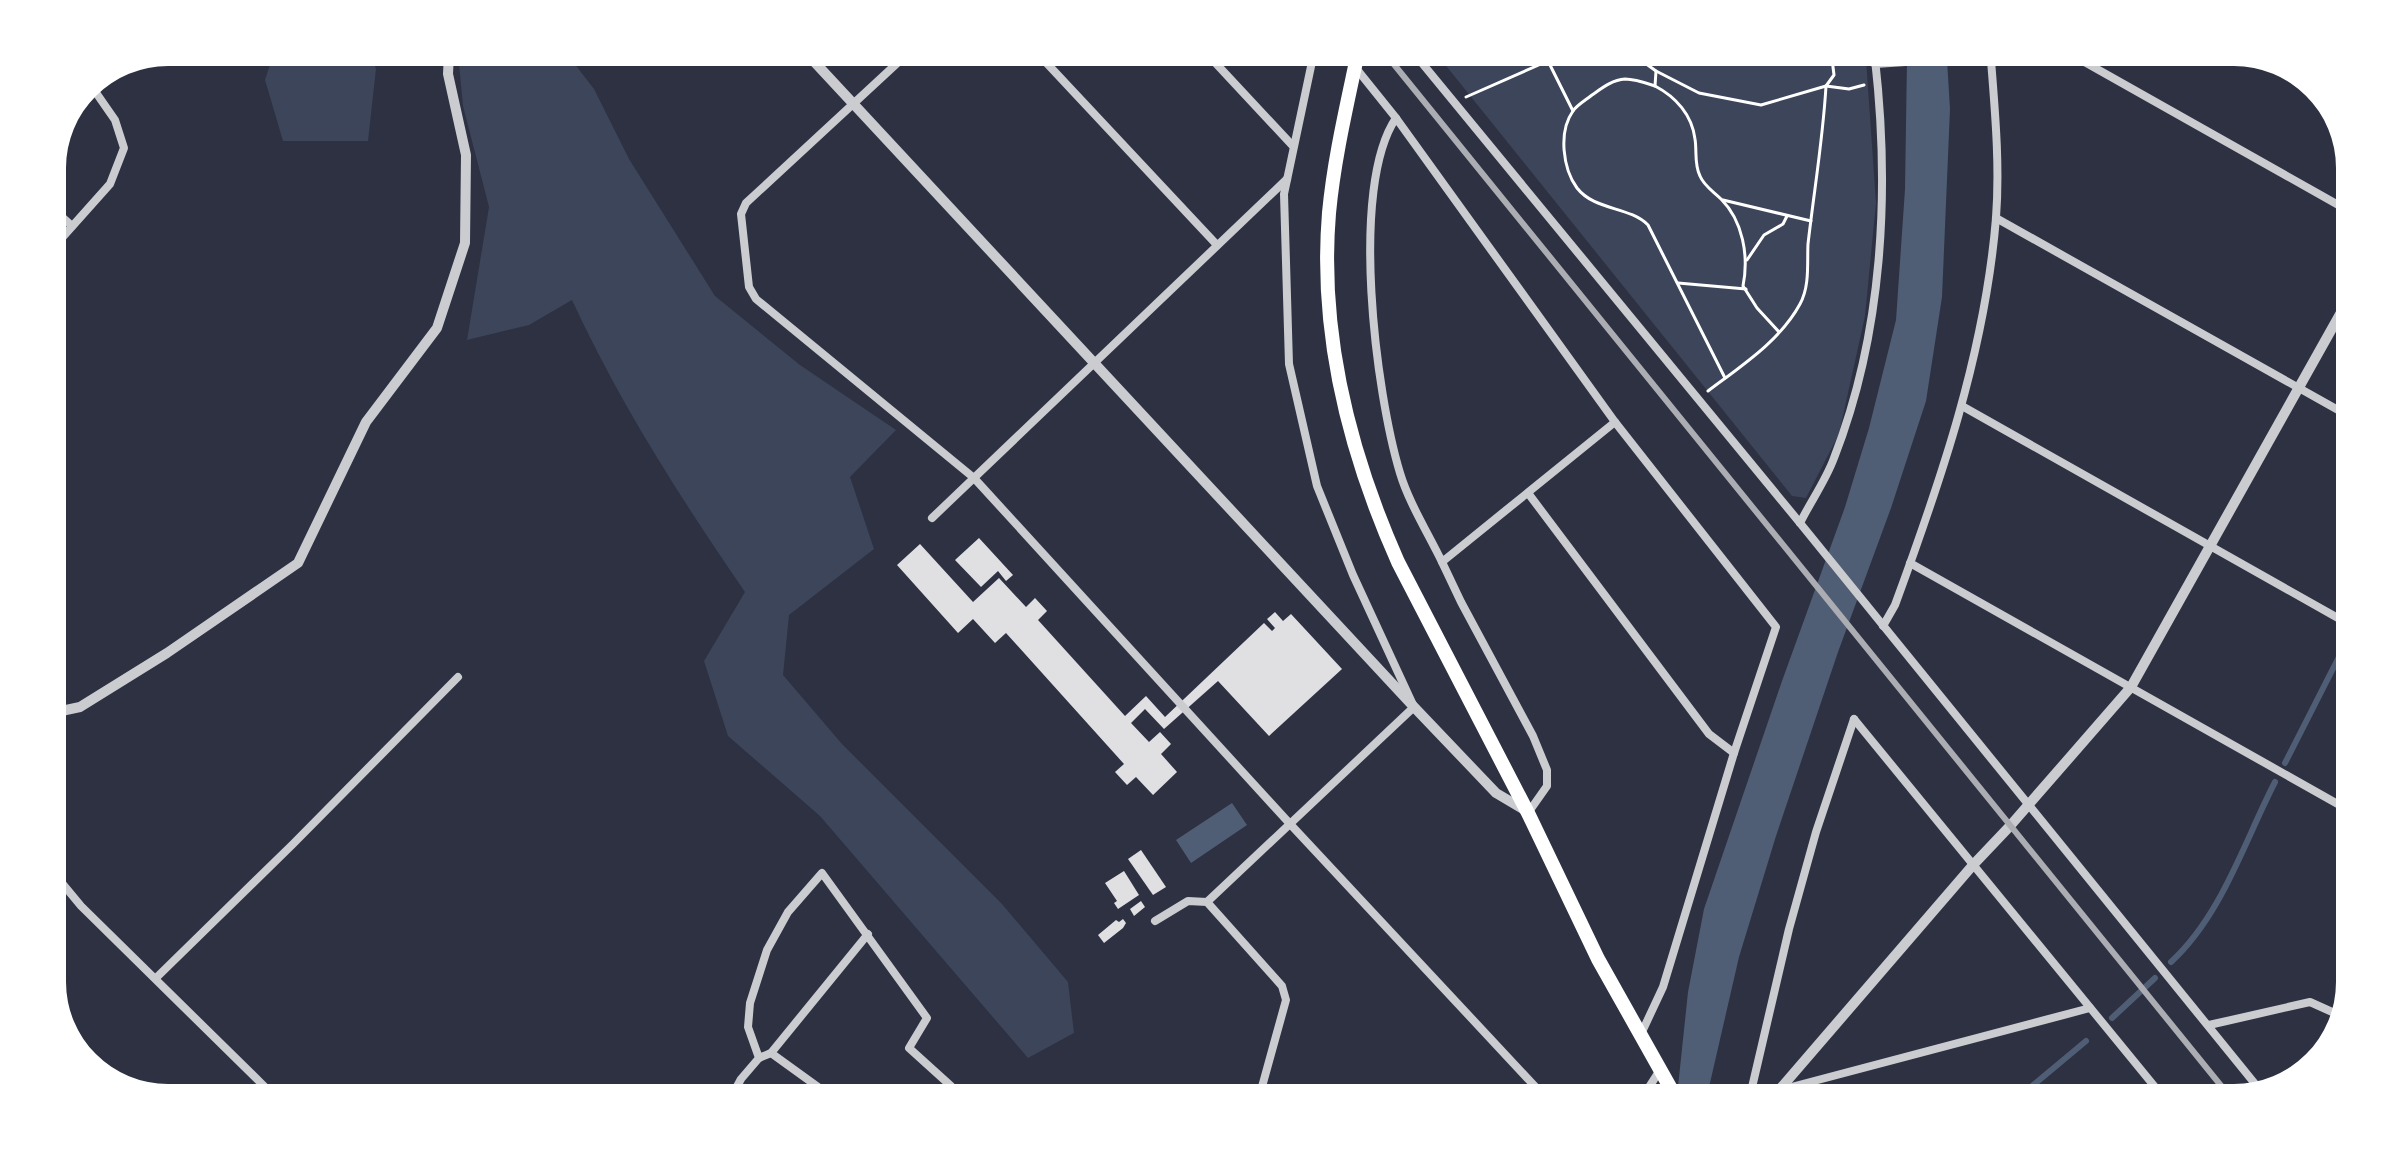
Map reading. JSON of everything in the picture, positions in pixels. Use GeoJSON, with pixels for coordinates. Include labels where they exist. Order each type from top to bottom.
{"type":"FeatureCollection","features":[{"type":"Feature","properties":{"kind":"highway"},"geometry":{"type":"LineString","coordinates":[[1355,66],[1332,190],[1327,265],[1335,368],[1355,453],[1398,562],[1528,813],[1598,959],[1668,1084]]}},
{"type":"Feature","properties":{"kind":"street"},"geometry":{"type":"LineString","coordinates":[[66,710],[80,707],[167,653],[298,563],[366,422],[437,328],[465,243],[466,155],[448,66]]}},
{"type":"Feature","properties":{"kind":"street"},"geometry":{"type":"LineString","coordinates":[[818,66],[1414,707],[1496,793],[1528,813],[1547,786],[1547,770],[1533,736],[1461,602],[1400,476],[1382,382],[1374,328],[1370,221],[1377,165],[1386,133],[1396,118]]}},
{"type":"Feature","properties":{"kind":"street"},"geometry":{"type":"LineString","coordinates":[[894,66],[746,203],[741,214],[749,287],[756,299],[974,478],[1533,1084]]}},
{"type":"Feature","properties":{"kind":"street"},"geometry":{"type":"LineString","coordinates":[[1049,66],[1217,245]]}},
{"type":"Feature","properties":{"kind":"street"},"geometry":{"type":"LineString","coordinates":[[1218,66],[1292,145]]}},
{"type":"Feature","properties":{"kind":"street"},"geometry":{"type":"LineString","coordinates":[[1311,66],[1284,194],[1289,364],[1317,486],[1353,575],[1414,707]]}},
{"type":"Feature","properties":{"kind":"street"},"geometry":{"type":"LineString","coordinates":[[1354,66],[1396,118],[1615,422],[1776,627],[1663,987],[1641,1035]]}},
{"type":"Feature","properties":{"kind":"street"},"geometry":{"type":"LineString","coordinates":[[1425,66],[2254,1082]]}},
{"type":"Feature","properties":{"kind":"street"},"geometry":{"type":"LineString","coordinates":[[1800,523],[1834,459],[1863,362],[1878,275],[1882,150],[1875,66]]}},
{"type":"Feature","properties":{"kind":"street"},"geometry":{"type":"LineString","coordinates":[[1883,626],[1895,605],[1946,463],[1981,321],[1996,218],[1998,143],[1992,66]]}},
{"type":"Feature","properties":{"kind":"street"},"geometry":{"type":"LineString","coordinates":[[2092,66],[2336,204]]}},
{"type":"Feature","properties":{"kind":"street"},"geometry":{"type":"LineString","coordinates":[[66,233],[110,184],[124,148],[115,120],[97,95]]}},
{"type":"Feature","properties":{"kind":"street"},"geometry":{"type":"LineString","coordinates":[[932,518],[1287,179]]}},
{"type":"Feature","properties":{"kind":"street"},"geometry":{"type":"LineString","coordinates":[[1996,218],[2336,409]]}},
{"type":"Feature","properties":{"kind":"street"},"geometry":{"type":"LineString","coordinates":[[66,221],[72,226]]}},
{"type":"Feature","properties":{"kind":"street"},"geometry":{"type":"LineString","coordinates":[[1785,1084],[2131,687],[2336,322]]}},
{"type":"Feature","properties":{"kind":"street"},"geometry":{"type":"LineString","coordinates":[[1962,406],[2336,617]]}},
{"type":"Feature","properties":{"kind":"street"},"geometry":{"type":"LineString","coordinates":[[1442,562],[1615,422]]}},
{"type":"Feature","properties":{"kind":"street"},"geometry":{"type":"LineString","coordinates":[[1528,493],[1709,734],[1734,753]]}},
{"type":"Feature","properties":{"kind":"street"},"geometry":{"type":"LineString","coordinates":[[1910,563],[2336,803]]}},
{"type":"Feature","properties":{"kind":"street"},"geometry":{"type":"LineString","coordinates":[[156,978],[458,677]]}},
{"type":"Feature","properties":{"kind":"street"},"geometry":{"type":"LineString","coordinates":[[1207,902],[1414,707]]}},
{"type":"Feature","properties":{"kind":"street"},"geometry":{"type":"LineString","coordinates":[[1753,1084],[1792,915],[1854,719],[2151,1084]]}},
{"type":"Feature","properties":{"kind":"street"},"geometry":{"type":"LineString","coordinates":[[759,1058],[748,1027],[750,1003],[767,950],[788,912],[822,873],[927,1018],[909,1048],[949,1084]]}},
{"type":"Feature","properties":{"kind":"street"},"geometry":{"type":"LineString","coordinates":[[66,888],[262,1084]]}},
{"type":"Feature","properties":{"kind":"street"},"geometry":{"type":"LineString","coordinates":[[1155,921],[1188,901],[1207,902],[1282,986],[1286,1000],[1263,1084]]}},
{"type":"Feature","properties":{"kind":"street"},"geometry":{"type":"LineString","coordinates":[[738,1084],[759,1058],[771,1053],[868,934]]}},
{"type":"Feature","properties":{"kind":"street"},"geometry":{"type":"LineString","coordinates":[[2209,1025],[2310,1002],[2331,1011]]}},
{"type":"Feature","properties":{"kind":"street"},"geometry":{"type":"LineString","coordinates":[[1810,1084],[2090,1008]]}},
{"type":"Feature","properties":{"kind":"street"},"geometry":{"type":"LineString","coordinates":[[771,1053],[814,1084]]}},
{"type":"Feature","properties":{"kind":"street"},"geometry":{"type":"LineString","coordinates":[[1654,1084],[1663,1075]]}},
{"type":"Feature","properties":{"kind":"path"},"geometry":{"type":"LineString","coordinates":[[1456,102],[1541,66]]}},
{"type":"Feature","properties":{"kind":"path"},"geometry":{"type":"LineString","coordinates":[[1550,66],[1573,111]]}},
{"type":"Feature","properties":{"kind":"path"},"geometry":{"type":"LineString","coordinates":[[1649,66],[1699,93],[1761,105],[1826,86],[1849,89],[1877,84]]}},
{"type":"Feature","properties":{"kind":"path"},"geometry":{"type":"LineString","coordinates":[[1699,399],[1779,332],[1802,300],[1807,277],[1826,86],[1834,75],[1833,66]]}},
{"type":"Feature","properties":{"kind":"path"},"geometry":{"type":"LineString","coordinates":[[1655,86],[1656,71]]}},
{"type":"Feature","properties":{"kind":"path"},"geometry":{"type":"LineString","coordinates":[[1725,378],[1656,237],[1644,221],[1597,204],[1578,190],[1564,154],[1573,111],[1613,82],[1624,79],[1655,86],[1670,95],[1687,114],[1695,139],[1699,174],[1723,200],[1737,225],[1747,260],[1743,286],[1757,308],[1779,332]]}},
{"type":"Feature","properties":{"kind":"path"},"geometry":{"type":"LineString","coordinates":[[1723,200],[1811,221]]}},
{"type":"Feature","properties":{"kind":"path"},"geometry":{"type":"LineString","coordinates":[[1747,260],[1764,235],[1783,224],[1787,216]]}},
{"type":"Feature","properties":{"kind":"path"},"geometry":{"type":"LineString","coordinates":[[1677,283],[1746,289]]}},
{"type":"Feature","properties":{"kind":"shaded area"},"geometry":{"type":"Polygon","coordinates":[[[270,66],[375,66],[368,141],[283,141],[265,80],[270,66]]]}},
{"type":"Feature","properties":{"kind":"shaded area"},"geometry":{"type":"Polygon","coordinates":[[[459,66],[576,66],[594,89],[629,159],[715,296],[800,365],[896,430],[850,477],[874,549],[789,615],[783,675],[842,744],[1002,904],[1068,982],[1074,1033],[1028,1058],[820,816],[728,736],[704,661],[745,592],[652,449],[610,376],[572,300],[529,325],[467,340],[489,207],[463,106],[459,66]]]}},
{"type":"Feature","properties":{"kind":"shaded area"},"geometry":{"type":"Polygon","coordinates":[[[1446,66],[1866,66],[1876,203],[1865,316],[1839,434],[1806,498],[1792,496],[1446,66]]]}},
{"type":"Feature","properties":{"kind":"shaded area"},"geometry":{"type":"Polygon","coordinates":[[[1907,66],[1947,66],[1950,109],[1942,297],[1926,401],[1776,836],[1739,957],[1710,1084],[1678,1084],[1688,992],[1704,909],[1845,507],[1869,428],[1896,320],[1905,189],[1907,66]]]}},
{"type":"Feature","properties":{"kind":"shaded area"},"geometry":{"type":"Polygon","coordinates":[[[1232,803],[1247,825],[1191,863],[1176,840],[1232,803]]]}},
{"type":"Feature","properties":{"kind":"building"},"geometry":{"type":"Polygon","coordinates":[[[979,538],[1013,575],[1006,581],[998,571],[981,587],[955,560],[979,538]]]}},
{"type":"Feature","properties":{"kind":"building"},"geometry":{"type":"Polygon","coordinates":[[[920,544],[973,602],[999,578],[1026,607],[1035,598],[1047,611],[1038,620],[1125,716],[1146,696],[1165,717],[1264,623],[1272,631],[1275,628],[1267,619],[1275,612],[1283,621],[1291,614],[1342,669],[1269,736],[1218,681],[1164,729],[1145,709],[1131,723],[1149,742],[1160,732],[1171,744],[1161,754],[1177,772],[1153,795],[1136,777],[1127,785],[1115,772],[1124,764],[1006,633],[995,643],[973,619],[958,633],[897,565],[920,544]]]}},
{"type":"Feature","properties":{"kind":"building"},"geometry":{"type":"Polygon","coordinates":[[[1141,850],[1166,887],[1153,895],[1128,859],[1141,850]]]}},
{"type":"Feature","properties":{"kind":"building"},"geometry":{"type":"Polygon","coordinates":[[[1124,871],[1139,895],[1118,909],[1114,903],[1117,901],[1105,883],[1124,871]]]}},
{"type":"Feature","properties":{"kind":"building"},"geometry":{"type":"Polygon","coordinates":[[[1141,901],[1145,907],[1134,916],[1130,909],[1141,901]]]}},
{"type":"Feature","properties":{"kind":"building"},"geometry":{"type":"Polygon","coordinates":[[[1123,919],[1126,923],[1123,928],[1104,943],[1098,935],[1116,920],[1119,922],[1123,919]]]}},
{"type":"Feature","properties":{"kind":"waterway"},"geometry":{"type":"LineString","coordinates":[[2285,763],[2336,663]]}},
{"type":"Feature","properties":{"kind":"waterway"},"geometry":{"type":"LineString","coordinates":[[2171,962],[2189,943],[2218,900],[2275,782]]}},
{"type":"Feature","properties":{"kind":"waterway"},"geometry":{"type":"LineString","coordinates":[[2112,1018],[2155,978]]}},
{"type":"Feature","properties":{"kind":"waterway"},"geometry":{"type":"LineString","coordinates":[[2035,1084],[2086,1041]]}},
{"type":"Feature","properties":{"kind":"railway"},"geometry":{"type":"LineString","coordinates":[[1395,66],[2220,1084]]}}]}
